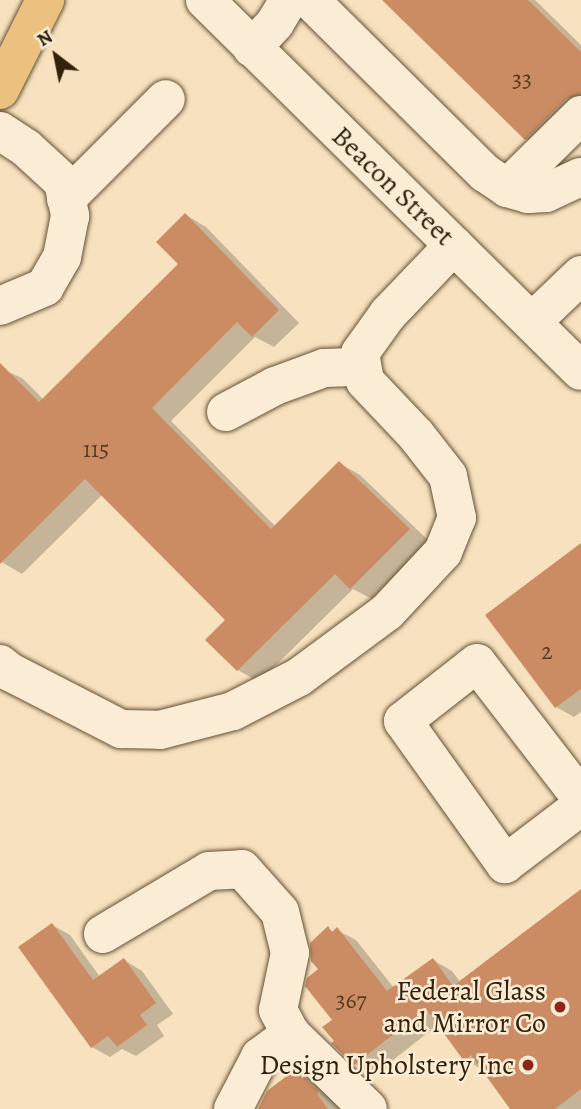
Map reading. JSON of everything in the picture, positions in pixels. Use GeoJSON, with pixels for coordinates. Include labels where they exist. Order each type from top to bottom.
{"type":"FeatureCollection","features":[{"type":"Feature","properties":{"kind":"main road"},"geometry":{"type":"LineString","coordinates":[[0,90],[44,0]]}},
{"type":"Feature","properties":{"kind":"street","name":"Beacon Street"},"geometry":{"type":"LineString","coordinates":[[205,0],[581,371]]}},
{"type":"Feature","properties":{"kind":"street"},"geometry":{"type":"LineString","coordinates":[[252,48],[275,23],[289,0]]}},
{"type":"Feature","properties":{"kind":"street"},"geometry":{"type":"LineString","coordinates":[[310,0],[485,173],[518,191],[546,193],[581,177]]}},
{"type":"Feature","properties":{"kind":"street"},"geometry":{"type":"LineString","coordinates":[[66,199],[166,99]]}},
{"type":"Feature","properties":{"kind":"street"},"geometry":{"type":"LineString","coordinates":[[518,191],[581,115]]}},
{"type":"Feature","properties":{"kind":"street"},"geometry":{"type":"LineString","coordinates":[[0,131],[26,148],[63,182],[70,216],[62,257],[45,287],[0,306]]}},
{"type":"Feature","properties":{"kind":"street"},"geometry":{"type":"LineString","coordinates":[[518,191],[581,141]]}},
{"type":"Feature","properties":{"kind":"street"},"geometry":{"type":"LineString","coordinates":[[0,664],[10,673],[121,729],[160,730],[233,711],[299,677],[387,612],[443,552],[457,518],[448,476],[416,435],[365,381],[360,353],[367,340],[454,245]]}},
{"type":"Feature","properties":{"kind":"street"},"geometry":{"type":"LineString","coordinates":[[532,322],[581,275]]}},
{"type":"Feature","properties":{"kind":"street"},"geometry":{"type":"LineString","coordinates":[[226,412],[275,386],[324,369],[361,367]]}},
{"type":"Feature","properties":{"kind":"street"},"geometry":{"type":"LineString","coordinates":[[581,798],[477,663],[403,721],[505,864],[581,806]]}},
{"type":"Feature","properties":{"kind":"street"},"geometry":{"type":"LineString","coordinates":[[103,934],[209,871],[242,869],[281,912],[289,953],[278,1010],[291,1034],[368,1109]]}},
{"type":"Feature","properties":{"kind":"street"},"geometry":{"type":"LineString","coordinates":[[233,1109],[260,1058],[291,1034]]}},
{"type":"Feature","properties":{"kind":"building"},"geometry":{"type":"Polygon","coordinates":[[[382,0],[528,0],[581,52],[581,94],[566,99],[525,140],[382,0]]]}},
{"type":"Feature","properties":{"kind":"building"},"geometry":{"type":"Polygon","coordinates":[[[185,213],[279,310],[252,337],[237,322],[152,408],[271,529],[339,461],[410,529],[350,589],[335,574],[237,671],[205,640],[225,620],[85,479],[0,564],[0,363],[39,402],[178,264],[156,242],[185,213]]]}},
{"type":"Feature","properties":{"kind":"building"},"geometry":{"type":"Polygon","coordinates":[[[581,543],[581,689],[555,708],[485,615],[581,543]]]}},
{"type":"Feature","properties":{"kind":"building"},"geometry":{"type":"Polygon","coordinates":[[[581,889],[581,1089],[555,1109],[510,1109],[471,1055],[464,1061],[426,1009],[354,1065],[331,1043],[334,1041],[322,1027],[332,1020],[305,986],[307,978],[318,969],[311,961],[310,943],[328,926],[332,932],[337,927],[387,991],[433,958],[453,986],[581,889]]]}},
{"type":"Feature","properties":{"kind":"building"},"geometry":{"type":"Polygon","coordinates":[[[52,923],[93,980],[124,958],[156,1003],[140,1015],[147,1025],[117,1047],[108,1036],[91,1048],[18,947],[52,923]]]}},
{"type":"Feature","properties":{"kind":"building"},"geometry":{"type":"Polygon","coordinates":[[[296,1069],[319,1092],[317,1094],[328,1109],[258,1109],[267,1091],[296,1069]]]}},
{"type":"Feature","properties":{"kind":"place","name":"Federal Glass and Mirror Co"},"geometry":{"type":"Point","coordinates":[560,1007]}},
{"type":"Feature","properties":{"kind":"place","name":"Design Upholstery Inc"},"geometry":{"type":"Point","coordinates":[528,1065]}}]}
